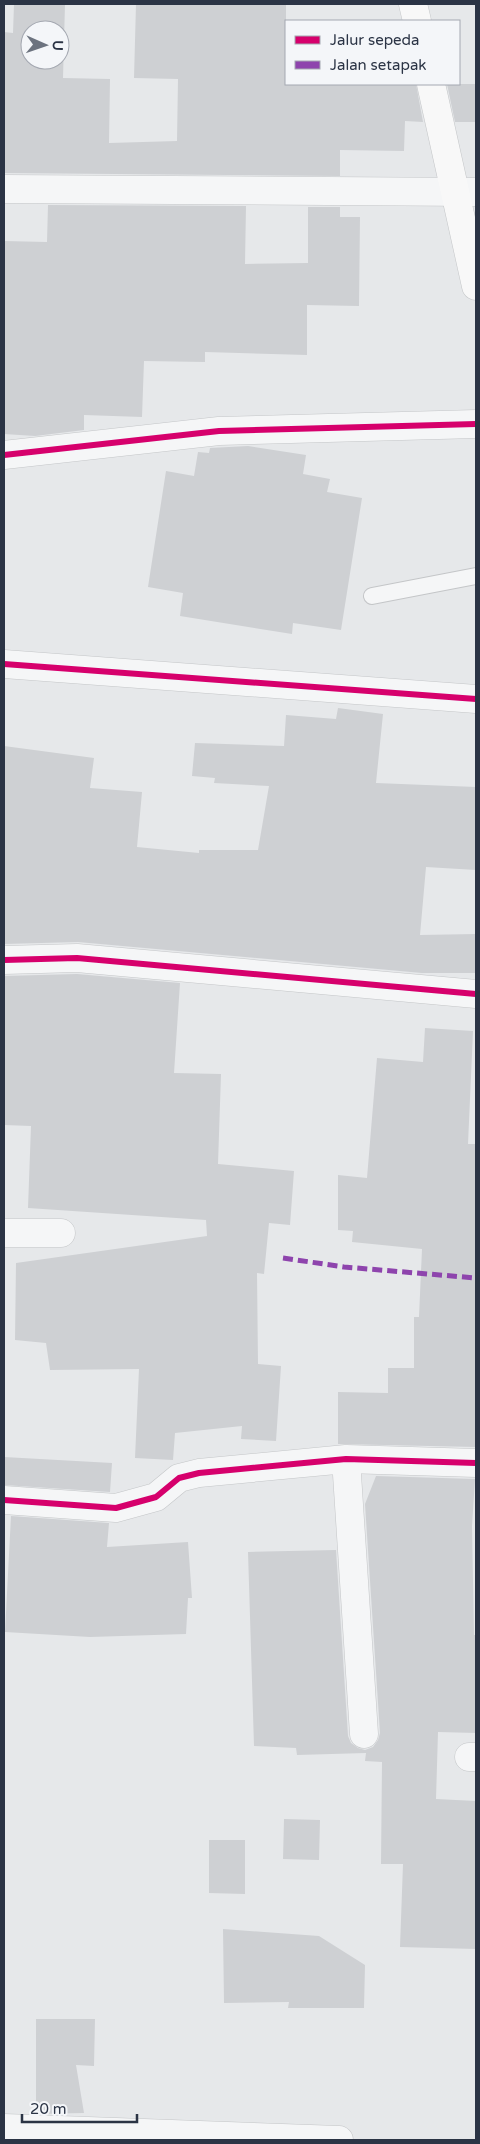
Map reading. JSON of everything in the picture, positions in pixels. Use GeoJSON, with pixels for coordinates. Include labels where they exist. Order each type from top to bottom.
{"type":"FeatureCollection","features":[{"type":"Feature","properties":{"kind":"street"},"geometry":{"type":"LineString","coordinates":[[413,4],[417,20]]}},
{"type":"Feature","properties":{"kind":"street"},"geometry":{"type":"LineString","coordinates":[[431,85],[465,192],[476,286]]}},
{"type":"Feature","properties":{"kind":"street"},"geometry":{"type":"LineString","coordinates":[[4,189],[465,192]]}},
{"type":"Feature","properties":{"kind":"street"},"geometry":{"type":"LineString","coordinates":[[4,455],[219,431],[476,424]]}},
{"type":"Feature","properties":{"kind":"street"},"geometry":{"type":"LineString","coordinates":[[4,664],[476,699]]}},
{"type":"Feature","properties":{"kind":"street"},"geometry":{"type":"LineString","coordinates":[[4,960],[77,958],[476,994]]}},
{"type":"Feature","properties":{"kind":"street"},"geometry":{"type":"LineString","coordinates":[[4,1233],[61,1233]]}},
{"type":"Feature","properties":{"kind":"street"},"geometry":{"type":"LineString","coordinates":[[4,1500],[116,1508],[156,1497],[179,1478],[199,1473],[346,1459],[476,1463]]}},
{"type":"Feature","properties":{"kind":"street"},"geometry":{"type":"LineString","coordinates":[[346,1459],[364,1734]]}},
{"type":"Feature","properties":{"kind":"street"},"geometry":{"type":"LineString","coordinates":[[4,2128],[339,2140]]}},
{"type":"Feature","properties":{"kind":"lane"},"geometry":{"type":"LineString","coordinates":[[372,596],[476,576]]}},
{"type":"Feature","properties":{"kind":"building"},"geometry":{"type":"Polygon","coordinates":[[[14,4],[65,4],[65,20],[20,20],[20,70],[63,70],[63,78],[110,79],[109,143],[177,141],[178,79],[134,78],[136,4],[286,4],[285,85],[416,85],[423,122],[405,121],[404,151],[340,150],[340,176],[4,173],[4,32],[13,33],[14,4]]]}},
{"type":"Feature","properties":{"kind":"building"},"geometry":{"type":"Polygon","coordinates":[[[476,84],[476,122],[455,122],[447,85],[476,84]]]}},
{"type":"Feature","properties":{"kind":"building"},"geometry":{"type":"Polygon","coordinates":[[[48,205],[246,206],[245,264],[308,263],[308,207],[340,207],[340,217],[360,217],[359,306],[307,305],[307,355],[205,352],[205,362],[144,361],[142,417],[84,415],[84,430],[35,436],[4,434],[4,241],[47,242],[48,205]]]}},
{"type":"Feature","properties":{"kind":"building"},"geometry":{"type":"Polygon","coordinates":[[[248,446],[306,455],[303,474],[330,479],[327,492],[362,498],[341,630],[293,623],[292,634],[180,616],[183,593],[148,587],[166,471],[194,476],[198,452],[209,453],[210,448],[248,446]]]}},
{"type":"Feature","properties":{"kind":"building"},"geometry":{"type":"Polygon","coordinates":[[[338,708],[383,714],[376,783],[476,787],[476,870],[426,867],[420,935],[476,934],[476,973],[422,973],[78,942],[4,944],[4,746],[94,758],[90,788],[142,792],[137,847],[199,853],[199,850],[258,850],[269,786],[214,783],[215,778],[192,776],[195,743],[284,746],[286,715],[336,719],[338,708]]]}},
{"type":"Feature","properties":{"kind":"building"},"geometry":{"type":"Polygon","coordinates":[[[77,974],[180,983],[174,1073],[221,1074],[218,1164],[294,1171],[290,1225],[269,1223],[264,1274],[257,1273],[258,1364],[281,1366],[276,1441],[241,1439],[242,1426],[175,1433],[173,1460],[135,1458],[139,1369],[50,1370],[46,1343],[15,1340],[16,1263],[207,1236],[206,1220],[28,1208],[31,1126],[4,1125],[4,976],[77,974]]]}},
{"type":"Feature","properties":{"kind":"building"},"geometry":{"type":"Polygon","coordinates":[[[425,1028],[473,1031],[468,1144],[476,1144],[476,1447],[338,1444],[338,1392],[388,1393],[388,1368],[414,1368],[414,1317],[419,1317],[422,1249],[352,1242],[353,1231],[338,1230],[338,1175],[367,1178],[377,1058],[423,1062],[425,1028]]]}},
{"type":"Feature","properties":{"kind":"building"},"geometry":{"type":"Polygon","coordinates":[[[4,1457],[112,1463],[110,1492],[4,1485],[4,1457]]]}},
{"type":"Feature","properties":{"kind":"building"},"geometry":{"type":"Polygon","coordinates":[[[376,1476],[475,1479],[472,1526],[474,1635],[476,1635],[476,1733],[438,1732],[436,1799],[476,1801],[476,1949],[400,1947],[403,1864],[381,1864],[382,1762],[365,1761],[366,1753],[297,1755],[296,1748],[254,1746],[248,1552],[336,1550],[348,1736],[351,1743],[365,1750],[373,1747],[378,1740],[380,1733],[365,1504],[376,1476]]]}},
{"type":"Feature","properties":{"kind":"building"},"geometry":{"type":"Polygon","coordinates":[[[11,1516],[109,1523],[107,1547],[188,1542],[192,1598],[188,1598],[186,1634],[90,1637],[5,1632],[11,1516]]]}},
{"type":"Feature","properties":{"kind":"building"},"geometry":{"type":"Polygon","coordinates":[[[284,1819],[320,1820],[319,1860],[283,1859],[284,1819]]]}},
{"type":"Feature","properties":{"kind":"building"},"geometry":{"type":"Polygon","coordinates":[[[209,1840],[245,1840],[245,1894],[209,1893],[209,1840]]]}},
{"type":"Feature","properties":{"kind":"building"},"geometry":{"type":"Polygon","coordinates":[[[223,1929],[319,1936],[365,1965],[364,2008],[288,2008],[289,2002],[224,2003],[223,1929]]]}},
{"type":"Feature","properties":{"kind":"building"},"geometry":{"type":"Polygon","coordinates":[[[36,2019],[95,2019],[94,2066],[76,2065],[84,2113],[36,2114],[36,2019]]]}},
{"type":"Feature","properties":{"kind":"marked path"},"geometry":{"type":"LineString","coordinates":[[283,1258],[344,1267],[476,1278]]}},
{"type":"Feature","properties":{"kind":"cycle path"},"geometry":{"type":"LineString","coordinates":[[4,455],[219,431],[476,424]]}},
{"type":"Feature","properties":{"kind":"cycle path"},"geometry":{"type":"LineString","coordinates":[[4,664],[476,699]]}},
{"type":"Feature","properties":{"kind":"cycle path"},"geometry":{"type":"LineString","coordinates":[[4,960],[77,958],[476,994]]}},
{"type":"Feature","properties":{"kind":"cycle path"},"geometry":{"type":"LineString","coordinates":[[4,1500],[116,1508],[156,1497],[179,1478],[199,1473],[346,1459],[476,1463]]}}]}
